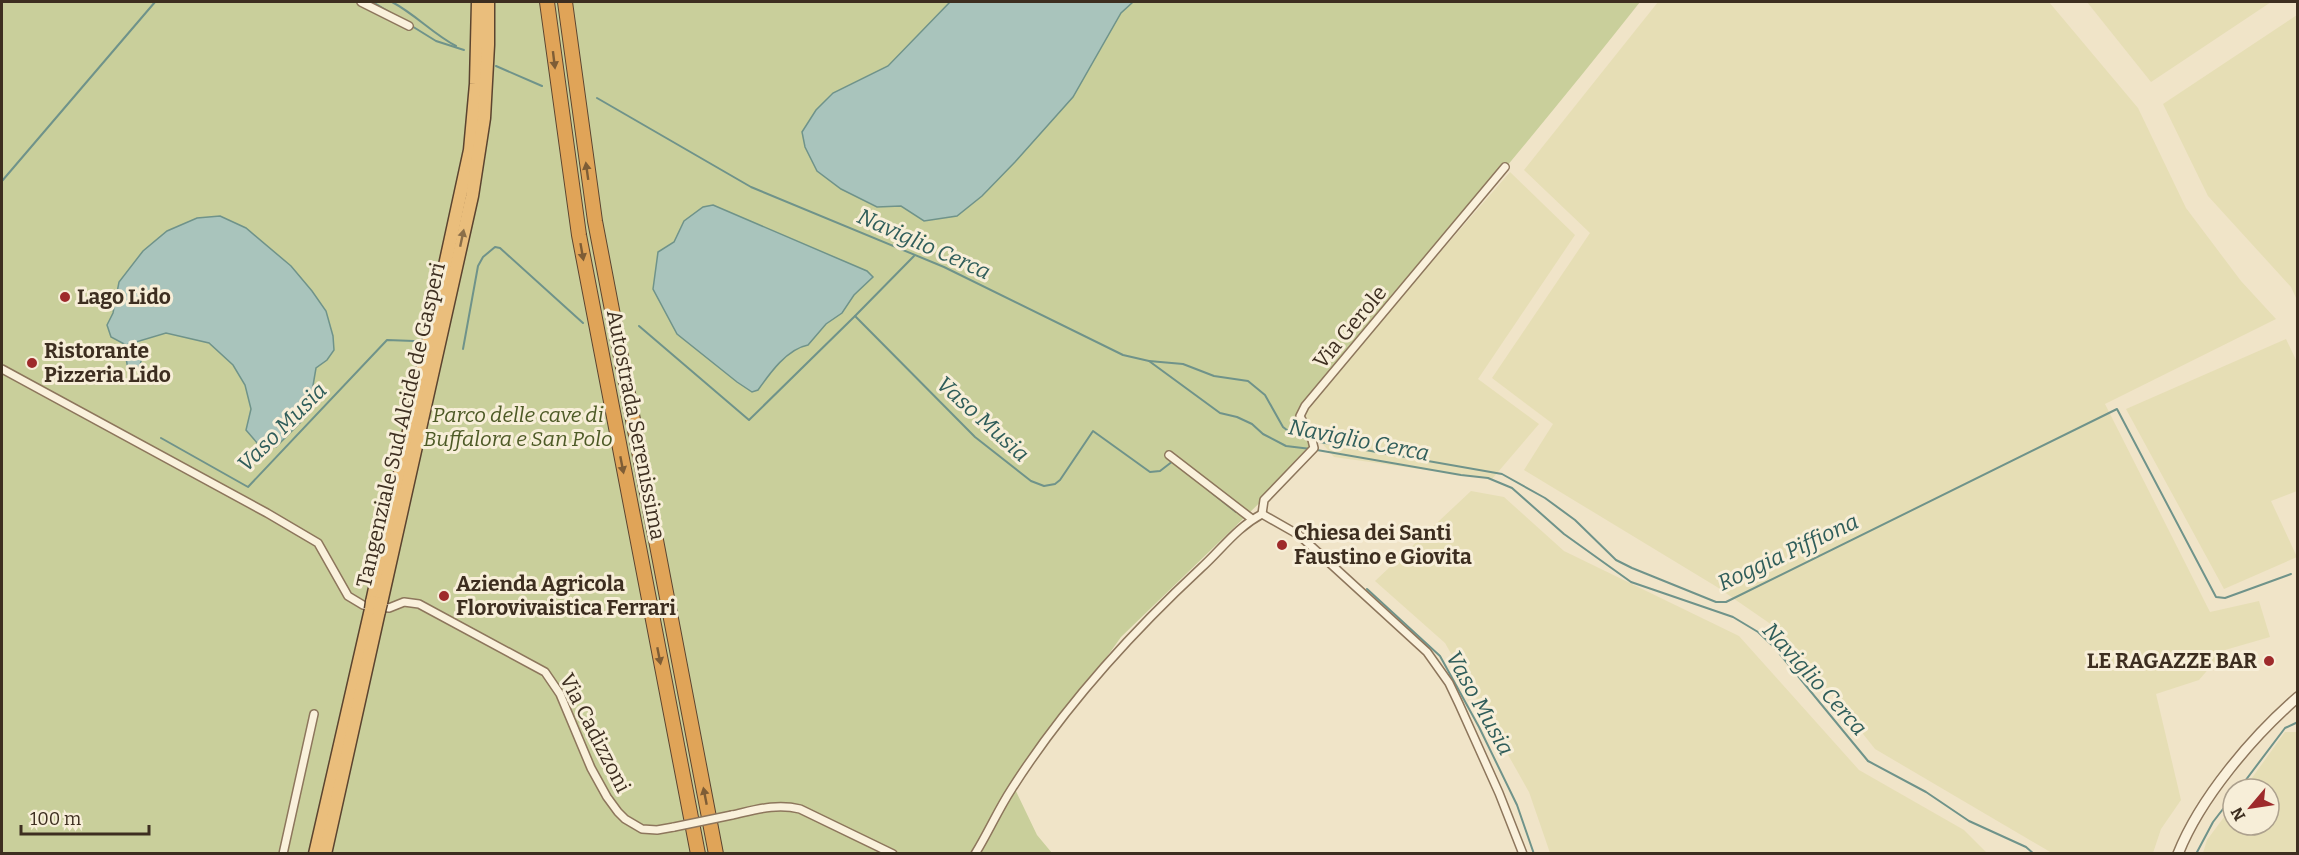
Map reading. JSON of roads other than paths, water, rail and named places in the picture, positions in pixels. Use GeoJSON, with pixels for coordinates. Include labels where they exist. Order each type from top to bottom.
{"type":"FeatureCollection","features":[{"type":"Feature","properties":{"kind":"highway","name":"Tangenziale Sud Alcide de Gasperi"},"geometry":{"type":"LineString","coordinates":[[325,854],[470,150],[476,84],[478,2]]}},
{"type":"Feature","properties":{"kind":"highway","name":"Tangenziale Sud Alcide de Gasperi"},"geometry":{"type":"LineString","coordinates":[[315,854],[472,196],[484,118],[488,2]]}},
{"type":"Feature","properties":{"kind":"highway","name":"Autostrada Serenissima"},"geometry":{"type":"LineString","coordinates":[[547,2],[579,235],[698,854]]}},
{"type":"Feature","properties":{"kind":"highway","name":"Autostrada Serenissima"},"geometry":{"type":"LineString","coordinates":[[565,2],[595,221],[716,854]]}},
{"type":"Feature","properties":{"kind":"street"},"geometry":{"type":"LineString","coordinates":[[361,2],[409,26]]}},
{"type":"Feature","properties":{"kind":"street","name":"Via Gerole"},"geometry":{"type":"LineString","coordinates":[[1262,514],[1264,500],[1314,448],[1300,416],[1305,406],[1505,167]]}},
{"type":"Feature","properties":{"kind":"street","name":"Via Cadizzoni"},"geometry":{"type":"LineString","coordinates":[[2,369],[318,543],[348,596],[363,604],[389,608],[404,602],[419,604],[544,672],[560,694],[591,768],[607,797],[625,819],[642,829],[657,830],[771,806],[785,806],[800,809],[893,854]]}},
{"type":"Feature","properties":{"kind":"street"},"geometry":{"type":"LineString","coordinates":[[1169,455],[1252,519]]}},
{"type":"Feature","properties":{"kind":"street"},"geometry":{"type":"LineString","coordinates":[[975,854],[1010,790],[1054,729],[1133,634],[1218,553],[1238,529],[1262,514],[1299,536],[1427,652],[1449,683],[1459,704],[1499,793],[1523,854]]}},
{"type":"Feature","properties":{"kind":"street"},"geometry":{"type":"LineString","coordinates":[[2178,854],[2196,819],[2233,765],[2263,730],[2298,697]]}},
{"type":"Feature","properties":{"kind":"street"},"geometry":{"type":"LineString","coordinates":[[283,854],[314,714]]}},
{"type":"Feature","properties":{"kind":"water"},"geometry":{"type":"Polygon","coordinates":[[[950,2],[1133,2],[1121,13],[1073,97],[1015,162],[982,196],[957,216],[924,221],[901,206],[877,207],[841,189],[817,171],[805,147],[802,132],[816,110],[833,93],[888,66],[950,2]]]}},
{"type":"Feature","properties":{"kind":"water"},"geometry":{"type":"Polygon","coordinates":[[[713,205],[867,271],[873,277],[854,295],[842,313],[826,324],[808,345],[800,347],[786,357],[758,390],[752,392],[677,334],[653,289],[658,252],[674,242],[684,221],[703,207],[713,205]]]}},
{"type":"Feature","properties":{"kind":"water"},"geometry":{"type":"Polygon","coordinates":[[[220,216],[246,228],[291,266],[326,311],[333,336],[334,350],[327,360],[316,368],[308,415],[276,447],[258,444],[246,430],[251,409],[245,385],[233,365],[209,343],[166,333],[126,345],[111,337],[107,325],[113,313],[119,282],[143,251],[167,231],[197,218],[220,216]]]}},
{"type":"Feature","properties":{"kind":"water"},"geometry":{"type":"Polygon","coordinates":[[[125,353],[143,354],[140,365],[134,370],[128,369],[125,353]]]}},
{"type":"Feature","properties":{"kind":"waterway"},"geometry":{"type":"LineString","coordinates":[[2,181],[155,2]]}},
{"type":"Feature","properties":{"kind":"waterway","name":"Naviglio Cerca"},"geometry":{"type":"LineString","coordinates":[[373,2],[436,41],[464,50]]}},
{"type":"Feature","properties":{"kind":"waterway"},"geometry":{"type":"LineString","coordinates":[[392,2],[456,46]]}},
{"type":"Feature","properties":{"kind":"waterway","name":"Naviglio Cerca"},"geometry":{"type":"LineString","coordinates":[[496,66],[542,86]]}},
{"type":"Feature","properties":{"kind":"waterway","name":"Naviglio Cerca"},"geometry":{"type":"LineString","coordinates":[[597,98],[751,187],[944,267],[1123,355],[1149,361],[1220,413],[1252,424],[1263,434],[1286,446],[1311,449]]}},
{"type":"Feature","properties":{"kind":"waterway","name":"Vaso Musia"},"geometry":{"type":"LineString","coordinates":[[463,349],[478,266],[483,257],[495,247],[500,248],[583,323]]}},
{"type":"Feature","properties":{"kind":"waterway","name":"Vaso Musia"},"geometry":{"type":"LineString","coordinates":[[855,316],[914,256]]}},
{"type":"Feature","properties":{"kind":"waterway","name":"Vaso Musia"},"geometry":{"type":"LineString","coordinates":[[639,326],[749,420],[855,316],[975,437],[1031,481],[1044,486],[1055,484],[1060,480],[1093,431],[1150,472],[1160,471],[1173,461],[1175,463]]}},
{"type":"Feature","properties":{"kind":"waterway","name":"Vaso Musia"},"geometry":{"type":"LineString","coordinates":[[161,438],[248,487],[387,340],[414,341]]}},
{"type":"Feature","properties":{"kind":"waterway","name":"Roggia Piffiona"},"geometry":{"type":"LineString","coordinates":[[1149,361],[1183,364],[1214,376],[1248,381],[1265,395],[1283,427],[1292,434],[1308,439]]}},
{"type":"Feature","properties":{"kind":"waterway","name":"Roggia Piffiona"},"geometry":{"type":"LineString","coordinates":[[1314,441],[1502,474],[1545,498],[1575,520],[1616,560],[1716,602],[1726,602],[2117,409],[2216,597],[2225,598],[2291,574]]}},
{"type":"Feature","properties":{"kind":"waterway","name":"Naviglio Cerca"},"geometry":{"type":"LineString","coordinates":[[1317,450],[1488,478],[1512,488],[1564,534],[1631,582],[1733,617],[1758,632],[1774,647],[1868,761],[1926,792],[1969,821],[2026,847],[2034,854]]}},
{"type":"Feature","properties":{"kind":"waterway","name":"Vaso Musia"},"geometry":{"type":"LineString","coordinates":[[1207,489],[1236,512]]}},
{"type":"Feature","properties":{"kind":"waterway","name":"Vaso Musia"},"geometry":{"type":"LineString","coordinates":[[1367,589],[1440,656],[1479,727],[1517,805],[1534,854]]}},
{"type":"Feature","properties":{"kind":"waterway","name":"Naviglio Cerca"},"geometry":{"type":"LineString","coordinates":[[2248,777],[2285,728],[2298,722]]}},
{"type":"Feature","properties":{"kind":"waterway","name":"Naviglio Cerca"},"geometry":{"type":"LineString","coordinates":[[2196,854],[2221,812]]}},
{"type":"Feature","properties":{"kind":"place","name":"Lago Lido"},"geometry":{"type":"Point","coordinates":[65,297]}},
{"type":"Feature","properties":{"kind":"place","name":"Ristorante Pizzeria Lido"},"geometry":{"type":"Point","coordinates":[32,363]}},
{"type":"Feature","properties":{"kind":"place","name":"Chiesa dei Santi Faustino e Giovita"},"geometry":{"type":"Point","coordinates":[1282,545]}},
{"type":"Feature","properties":{"kind":"place","name":"Azienda Agricola Florovivaistica Ferrari"},"geometry":{"type":"Point","coordinates":[444,596]}},
{"type":"Feature","properties":{"kind":"place","name":"LE RAGAZZE BAR"},"geometry":{"type":"Point","coordinates":[2269,661]}},
{"type":"Feature","properties":{"kind":"park label","name":"Parco delle cave di Buffalora e San Polo"},"geometry":{"type":"Point","coordinates":[518,427]}}]}
